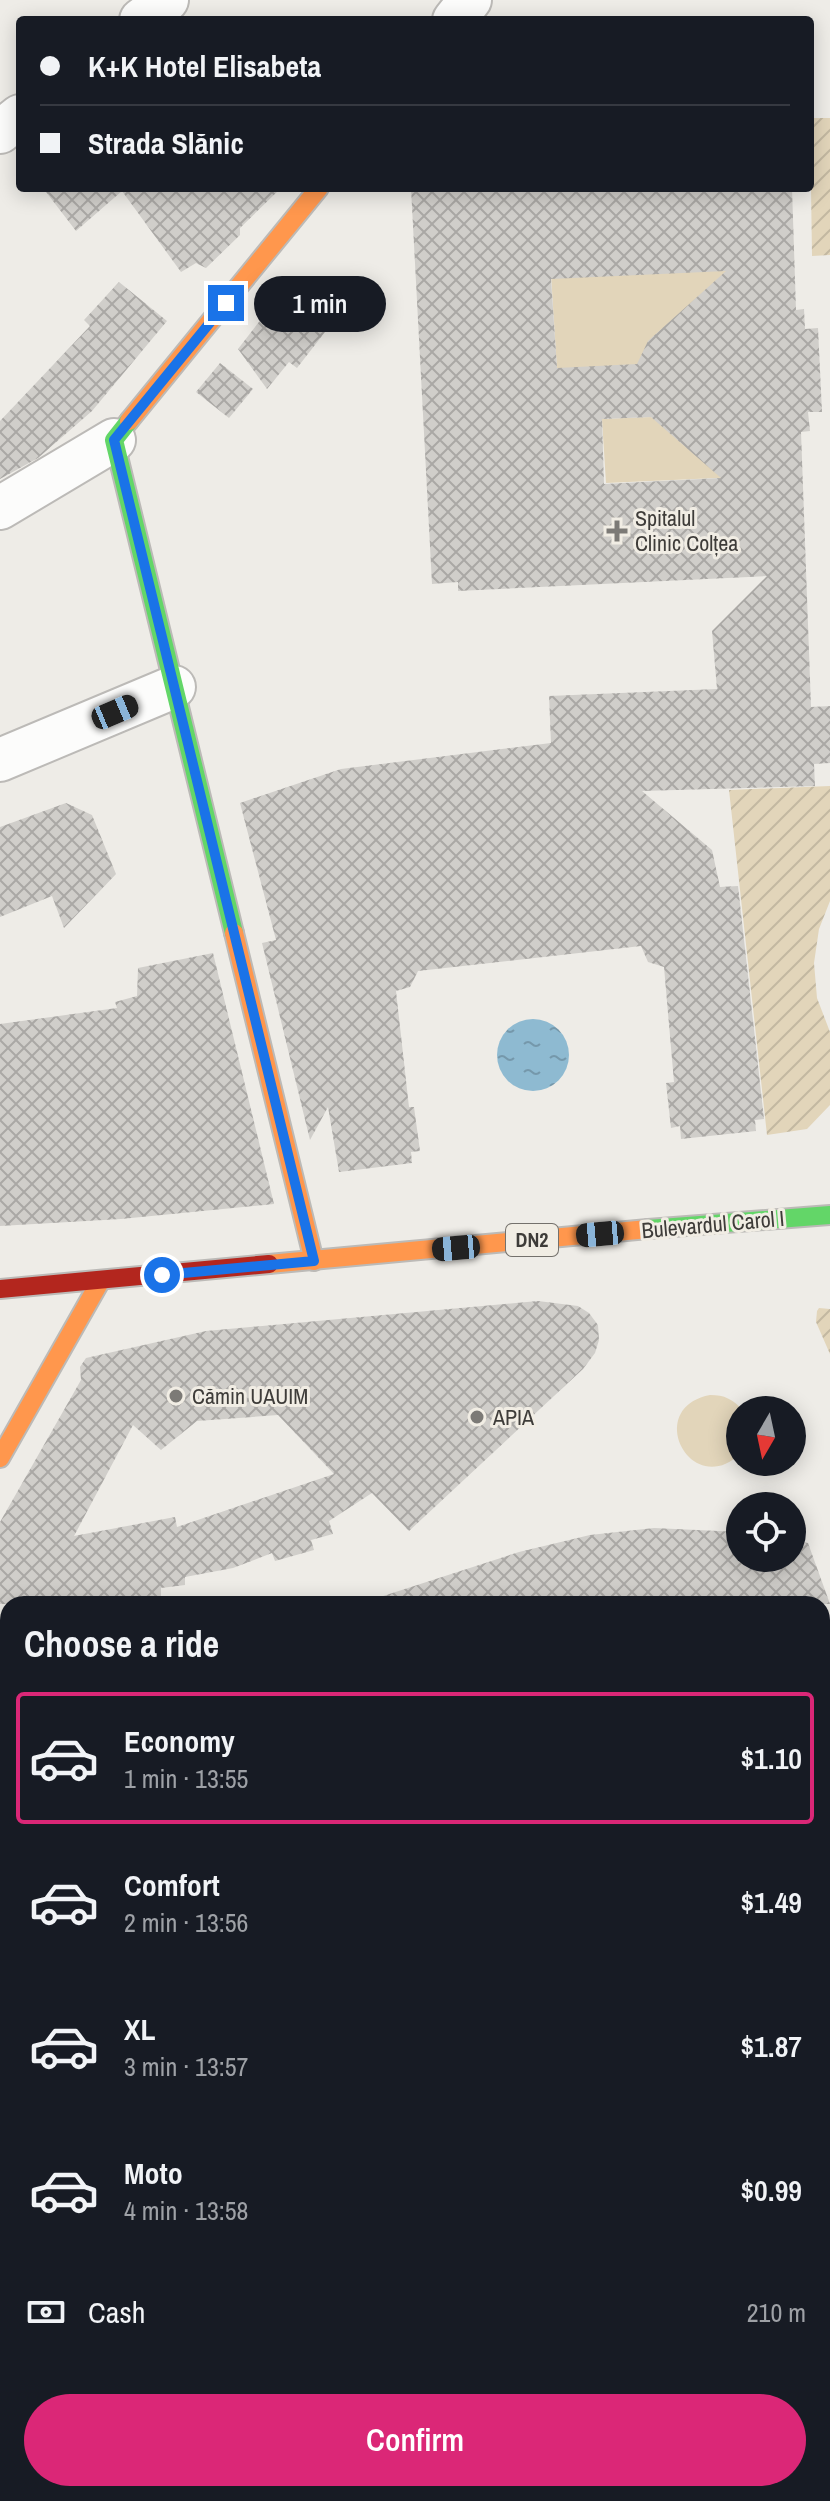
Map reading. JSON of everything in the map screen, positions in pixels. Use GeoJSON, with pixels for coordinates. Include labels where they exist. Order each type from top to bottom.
{"type":"FeatureCollection","features":[{"type":"Feature","properties":{"kind":"street"},"geometry":{"type":"LineString","coordinates":[[146,16],[167,0]]}},
{"type":"Feature","properties":{"kind":"street"},"geometry":{"type":"LineString","coordinates":[[457,16],[470,0]]}},
{"type":"Feature","properties":{"kind":"street"},"geometry":{"type":"LineString","coordinates":[[0,132],[16,119]]}},
{"type":"Feature","properties":{"kind":"street"},"geometry":{"type":"LineString","coordinates":[[0,508],[114,440],[316,192]]}},
{"type":"Feature","properties":{"kind":"street"},"geometry":{"type":"LineString","coordinates":[[114,440],[314,1261]]}},
{"type":"Feature","properties":{"kind":"street"},"geometry":{"type":"LineString","coordinates":[[0,760],[174,687]]}},
{"type":"Feature","properties":{"kind":"street","name":"Bulevardul Carol I"},"geometry":{"type":"LineString","coordinates":[[805,1215],[830,1206]]}},
{"type":"Feature","properties":{"kind":"street","name":"Bulevardul Carol I"},"geometry":{"type":"LineString","coordinates":[[0,1289],[830,1215]]}},
{"type":"Feature","properties":{"kind":"street"},"geometry":{"type":"LineString","coordinates":[[0,1458],[101,1280]]}},
{"type":"Feature","properties":{"kind":"shaded area"},"geometry":{"type":"Polygon","coordinates":[[[814,118],[830,118],[830,255],[812,256],[814,118]]]}},
{"type":"Feature","properties":{"kind":"shaded area"},"geometry":{"type":"Polygon","coordinates":[[[550,258],[730,271],[639,364],[558,385],[550,258]]]}},
{"type":"Feature","properties":{"kind":"shaded area"},"geometry":{"type":"Polygon","coordinates":[[[651,417],[739,477],[606,483],[602,419],[651,417]]]}},
{"type":"Feature","properties":{"kind":"shaded area"},"geometry":{"type":"Polygon","coordinates":[[[830,786],[830,901],[819,929],[814,963],[817,998],[830,1032],[830,1105],[807,1129],[767,1135],[729,790],[830,786]]]}},
{"type":"Feature","properties":{"kind":"shaded area"},"geometry":{"type":"Polygon","coordinates":[[[819,1308],[830,1309],[830,1354],[816,1322],[819,1308]]]}},
{"type":"Feature","properties":{"kind":"shaded area"},"geometry":{"type":"Polygon","coordinates":[[[710,1395],[726,1398],[726,1463],[722,1465],[705,1466],[691,1459],[682,1447],[677,1432],[680,1416],[690,1403],[710,1395]]]}},
{"type":"Feature","properties":{"kind":"water"},"geometry":{"type":"Polygon","coordinates":[[[533,1019],[553,1025],[563,1035],[569,1055],[563,1075],[553,1085],[533,1091],[513,1085],[503,1075],[497,1055],[503,1035],[513,1025],[533,1019]]]}},
{"type":"Feature","properties":{"kind":"building"},"geometry":{"type":"Polygon","coordinates":[[[46,192],[121,192],[76,231],[46,192]]]}},
{"type":"Feature","properties":{"kind":"building"},"geometry":{"type":"Polygon","coordinates":[[[123,192],[277,192],[240,228],[240,235],[206,268],[196,263],[181,272],[123,192]]]}},
{"type":"Feature","properties":{"kind":"building"},"geometry":{"type":"Polygon","coordinates":[[[411,192],[792,192],[796,310],[804,309],[805,329],[818,328],[822,412],[808,412],[810,431],[801,432],[811,707],[830,706],[830,763],[814,764],[815,786],[642,791],[712,850],[720,887],[738,886],[764,1119],[755,1120],[756,1131],[681,1139],[680,1126],[671,1128],[666,1083],[674,1082],[664,967],[648,962],[641,946],[418,971],[410,987],[396,991],[409,1107],[414,1107],[420,1151],[411,1152],[412,1163],[339,1172],[328,1107],[310,1140],[262,943],[276,940],[240,803],[341,769],[551,743],[549,696],[717,689],[712,631],[767,576],[458,591],[458,582],[432,584],[411,192]],[[726,271],[551,279],[557,368],[637,364],[648,341],[726,271]],[[651,417],[602,419],[604,484],[721,478],[651,417]]]}},
{"type":"Feature","properties":{"kind":"building"},"geometry":{"type":"Polygon","coordinates":[[[119,282],[167,321],[92,411],[38,458],[0,479],[0,421],[90,326],[84,320],[119,282]]]}},
{"type":"Feature","properties":{"kind":"building"},"geometry":{"type":"Polygon","coordinates":[[[279,296],[325,332],[297,368],[289,362],[267,389],[238,349],[279,296]]]}},
{"type":"Feature","properties":{"kind":"building"},"geometry":{"type":"Polygon","coordinates":[[[220,363],[253,389],[229,418],[196,392],[220,363]]]}},
{"type":"Feature","properties":{"kind":"building"},"geometry":{"type":"Polygon","coordinates":[[[66,803],[92,815],[116,874],[64,928],[52,896],[0,917],[0,827],[66,803]]]}},
{"type":"Feature","properties":{"kind":"building"},"geometry":{"type":"Polygon","coordinates":[[[213,953],[274,1204],[121,1219],[0,1226],[0,1024],[117,1008],[115,1002],[137,996],[138,968],[213,953]]]}},
{"type":"Feature","properties":{"kind":"building"},"geometry":{"type":"Polygon","coordinates":[[[538,1301],[578,1306],[589,1313],[598,1325],[599,1340],[595,1353],[583,1369],[409,1531],[372,1493],[329,1521],[333,1534],[311,1540],[314,1550],[275,1561],[272,1553],[233,1568],[185,1577],[185,1585],[161,1588],[161,1596],[0,1596],[0,1522],[81,1380],[80,1367],[86,1358],[206,1331],[538,1301]],[[278,1415],[197,1421],[161,1450],[133,1425],[74,1536],[175,1517],[177,1527],[334,1474],[278,1415]]]}},
{"type":"Feature","properties":{"kind":"building"},"geometry":{"type":"Polygon","coordinates":[[[654,1528],[726,1531],[726,1572],[806,1572],[806,1543],[827,1596],[383,1596],[519,1552],[590,1535],[654,1528]]]}},
{"type":"Feature","properties":{"kind":"traffic: fast"},"geometry":{"type":"LineString","coordinates":[[129,421],[114,440],[234,933]]}},
{"type":"Feature","properties":{"kind":"traffic: fast"},"geometry":{"type":"LineString","coordinates":[[648,1229],[830,1215]]}},
{"type":"Feature","properties":{"kind":"traffic: slow"},"geometry":{"type":"LineString","coordinates":[[129,421],[316,192]]}},
{"type":"Feature","properties":{"kind":"traffic: slow"},"geometry":{"type":"LineString","coordinates":[[234,933],[314,1261]]}},
{"type":"Feature","properties":{"kind":"traffic: slow"},"geometry":{"type":"LineString","coordinates":[[269,1264],[648,1229]]}},
{"type":"Feature","properties":{"kind":"traffic: slow"},"geometry":{"type":"LineString","coordinates":[[0,1458],[101,1280]]}},
{"type":"Feature","properties":{"kind":"traffic: jam"},"geometry":{"type":"LineString","coordinates":[[0,1289],[269,1264]]}},
{"type":"Feature","properties":{"kind":"place","name":"Spitalul Clinic Colțea"},"geometry":{"type":"Point","coordinates":[617,531]}},
{"type":"Feature","properties":{"kind":"place","name":"Cămin UAUIM"},"geometry":{"type":"Point","coordinates":[176,1396]}},
{"type":"Feature","properties":{"kind":"place","name":"APIA"},"geometry":{"type":"Point","coordinates":[477,1417]}},
{"type":"Feature","properties":{"kind":"route"},"geometry":{"type":"LineString","coordinates":[[162,1275],[314,1261],[114,440],[226,303]]}}]}
